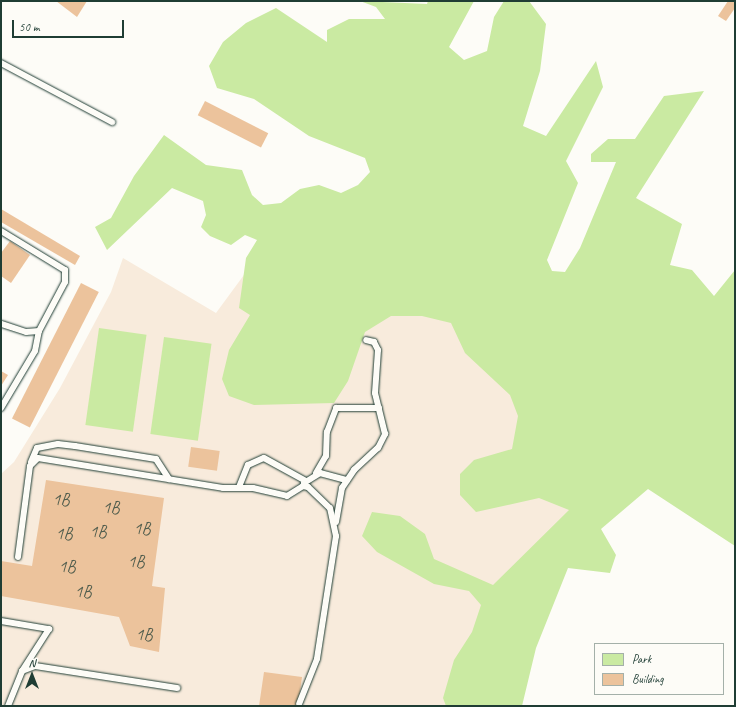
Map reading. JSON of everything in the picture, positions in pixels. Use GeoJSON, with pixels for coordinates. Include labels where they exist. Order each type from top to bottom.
{"type":"FeatureCollection","features":[{"type":"Feature","properties":{"kind":"lane"},"geometry":{"type":"LineString","coordinates":[[1,63],[112,122]]}},
{"type":"Feature","properties":{"kind":"lane"},"geometry":{"type":"LineString","coordinates":[[1,231],[65,270],[65,282],[39,331],[35,351],[1,408]]}},
{"type":"Feature","properties":{"kind":"lane"},"geometry":{"type":"LineString","coordinates":[[1,324],[26,332],[39,331]]}},
{"type":"Feature","properties":{"kind":"lane"},"geometry":{"type":"LineString","coordinates":[[299,704],[317,658],[336,527],[339,495],[347,480],[383,439],[385,424],[379,408],[374,383],[378,350],[374,342],[366,340]]}},
{"type":"Feature","properties":{"kind":"lane"},"geometry":{"type":"LineString","coordinates":[[31,462],[38,458],[223,488],[239,487],[287,496],[316,473],[326,456],[327,432],[336,408],[379,408]]}},
{"type":"Feature","properties":{"kind":"lane"},"geometry":{"type":"LineString","coordinates":[[18,557],[31,462],[37,448],[58,444],[156,459],[169,479]]}},
{"type":"Feature","properties":{"kind":"lane"},"geometry":{"type":"LineString","coordinates":[[239,487],[248,465],[264,458],[306,481]]}},
{"type":"Feature","properties":{"kind":"lane"},"geometry":{"type":"LineString","coordinates":[[316,473],[347,480]]}},
{"type":"Feature","properties":{"kind":"lane"},"geometry":{"type":"LineString","coordinates":[[298,488],[308,487],[326,504],[336,527]]}},
{"type":"Feature","properties":{"kind":"lane"},"geometry":{"type":"LineString","coordinates":[[1,621],[49,629],[22,671],[8,706]]}},
{"type":"Feature","properties":{"kind":"lane"},"geometry":{"type":"LineString","coordinates":[[22,671],[35,666],[177,688]]}},
{"type":"Feature","properties":{"kind":"shaded area"},"geometry":{"type":"Polygon","coordinates":[[[313,199],[650,439],[472,706],[1,705],[1,474],[14,462],[60,388],[111,292],[123,258],[216,313],[274,234],[313,199]]]}},
{"type":"Feature","properties":{"kind":"green space"},"geometry":{"type":"Polygon","coordinates":[[[360,1],[427,4],[428,1],[474,1],[449,47],[464,60],[487,51],[494,17],[504,1],[529,1],[546,24],[540,71],[523,126],[546,136],[596,61],[603,87],[566,161],[578,183],[547,260],[552,271],[565,272],[580,248],[616,162],[591,162],[591,154],[608,139],[635,139],[664,96],[704,91],[636,198],[682,224],[670,265],[692,270],[714,296],[735,270],[735,546],[648,489],[601,529],[616,555],[610,573],[568,568],[536,648],[522,706],[446,706],[443,698],[454,660],[472,632],[481,605],[469,591],[434,584],[377,552],[362,536],[372,512],[400,516],[425,534],[434,559],[493,585],[569,510],[539,498],[476,512],[460,495],[460,474],[474,460],[512,449],[518,416],[510,395],[465,353],[451,323],[422,316],[391,316],[365,332],[348,381],[334,403],[254,405],[229,396],[222,379],[229,350],[250,315],[239,308],[246,258],[257,240],[245,235],[231,245],[210,236],[201,227],[206,215],[203,201],[172,188],[107,250],[95,227],[111,218],[134,176],[164,135],[206,165],[242,170],[252,195],[263,205],[281,203],[300,189],[319,185],[341,193],[358,185],[370,172],[365,158],[309,136],[254,99],[217,88],[209,66],[223,42],[246,23],[276,8],[327,42],[327,30],[349,19],[385,19],[376,7],[360,1]]]}},
{"type":"Feature","properties":{"kind":"green space"},"geometry":{"type":"Polygon","coordinates":[[[99,328],[147,335],[133,432],[85,425],[99,328]]]}},
{"type":"Feature","properties":{"kind":"green space"},"geometry":{"type":"Polygon","coordinates":[[[164,337],[212,344],[198,441],[150,434],[164,337]]]}},
{"type":"Feature","properties":{"kind":"building"},"geometry":{"type":"Polygon","coordinates":[[[56,1],[87,1],[77,17],[56,1]]]}},
{"type":"Feature","properties":{"kind":"building"},"geometry":{"type":"Polygon","coordinates":[[[728,1],[735,1],[735,8],[726,21],[718,16],[728,1]]]}},
{"type":"Feature","properties":{"kind":"building"},"geometry":{"type":"Polygon","coordinates":[[[205,101],[268,133],[261,147],[198,115],[205,101]]]}},
{"type":"Feature","properties":{"kind":"building"},"geometry":{"type":"Polygon","coordinates":[[[1,209],[80,256],[75,265],[1,222],[1,209]]]}},
{"type":"Feature","properties":{"kind":"building"},"geometry":{"type":"Polygon","coordinates":[[[10,241],[30,255],[11,283],[1,276],[1,253],[10,241]]]}},
{"type":"Feature","properties":{"kind":"building"},"geometry":{"type":"Polygon","coordinates":[[[81,283],[99,292],[30,428],[12,418],[81,283]]]}},
{"type":"Feature","properties":{"kind":"building"},"geometry":{"type":"Polygon","coordinates":[[[1,371],[8,375],[1,386],[1,371]]]}},
{"type":"Feature","properties":{"kind":"building"},"geometry":{"type":"Polygon","coordinates":[[[191,447],[220,451],[217,471],[188,467],[191,447]]]}},
{"type":"Feature","properties":{"kind":"building"},"geometry":{"type":"Polygon","coordinates":[[[46,480],[164,498],[152,586],[165,588],[159,652],[130,646],[119,617],[1,596],[1,561],[32,566],[46,480]]]}},
{"type":"Feature","properties":{"kind":"building"},"geometry":{"type":"Polygon","coordinates":[[[264,672],[302,677],[298,706],[259,706],[264,672]]]}}]}
